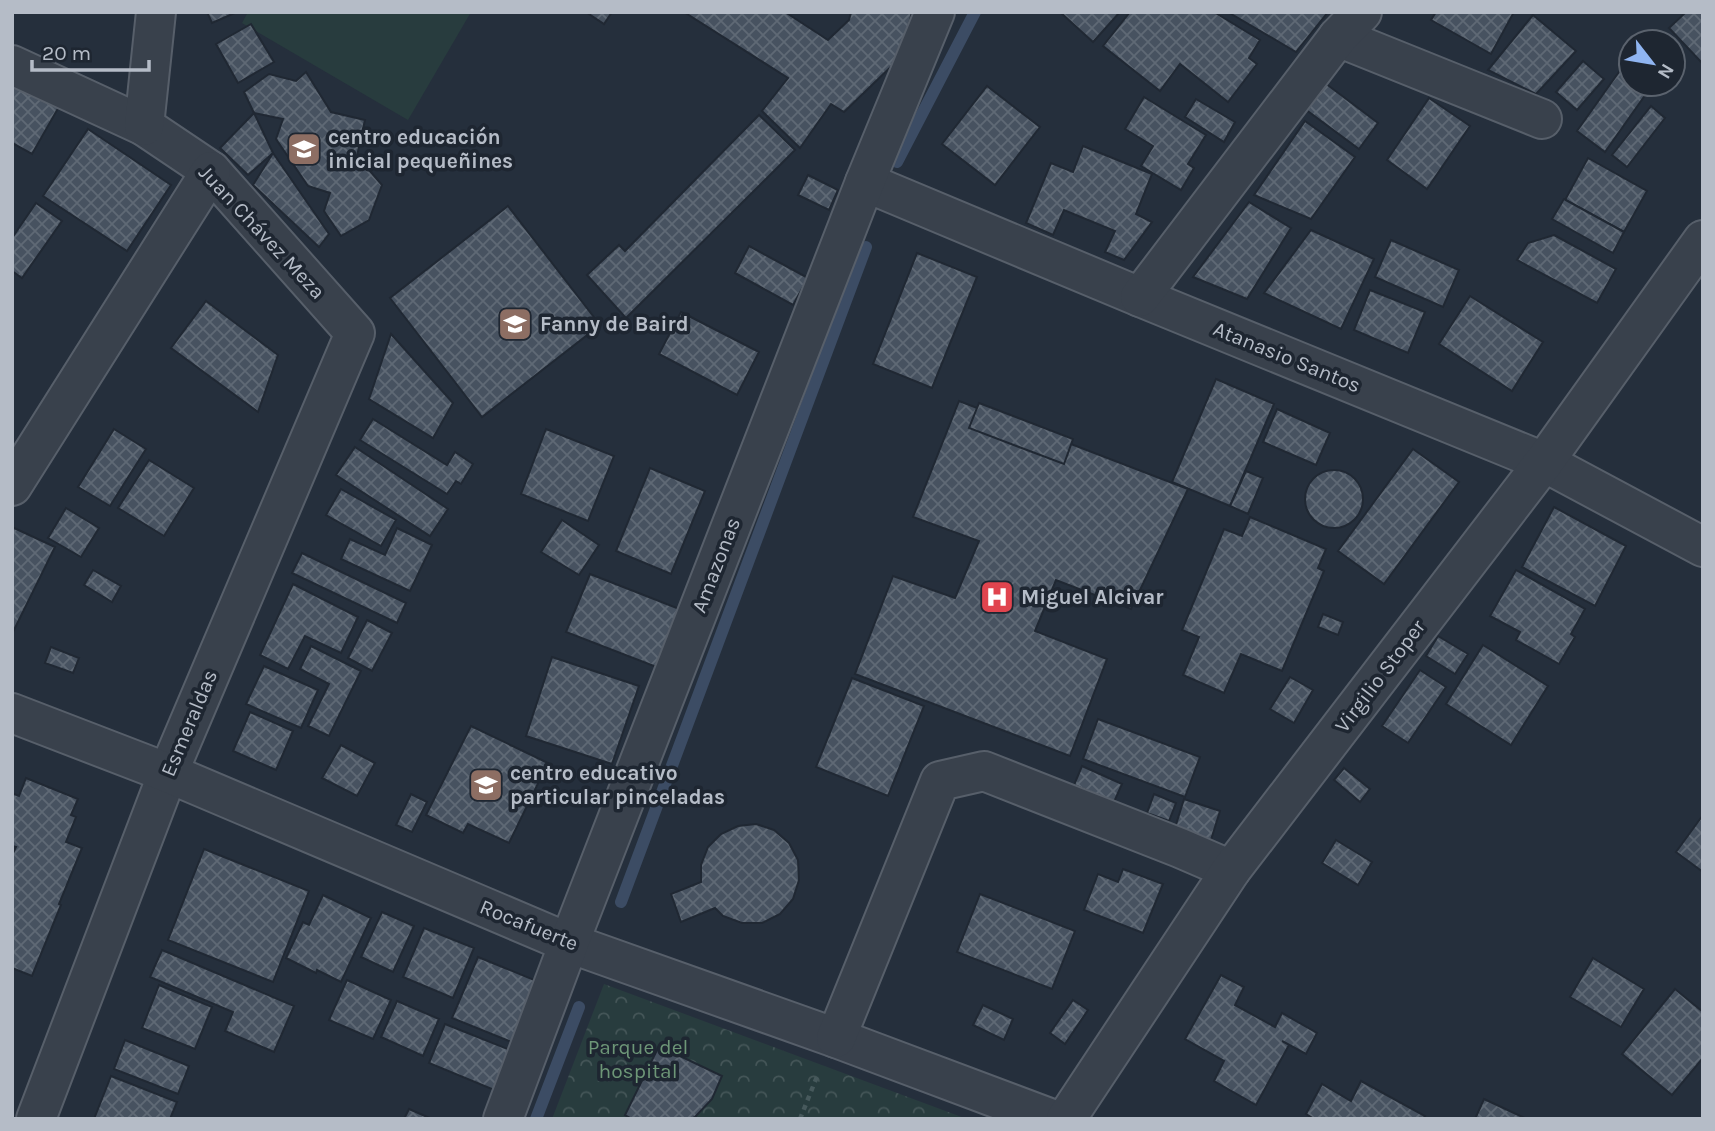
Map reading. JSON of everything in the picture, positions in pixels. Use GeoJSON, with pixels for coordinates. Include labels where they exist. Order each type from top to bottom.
{"type":"FeatureCollection","features":[{"type":"Feature","properties":{"kind":"street"},"geometry":{"type":"LineString","coordinates":[[144,126],[156,12]]}},
{"type":"Feature","properties":{"kind":"street","name":"Amazonas"},"geometry":{"type":"LineString","coordinates":[[503,1119],[865,182],[935,12]]}},
{"type":"Feature","properties":{"kind":"street"},"geometry":{"type":"LineString","coordinates":[[1140,297],[1350,25],[1542,119]]}},
{"type":"Feature","properties":{"kind":"street","name":"Juan Chávez Meza"},"geometry":{"type":"LineString","coordinates":[[12,65],[144,126],[211,171],[355,332]]}},
{"type":"Feature","properties":{"kind":"street"},"geometry":{"type":"LineString","coordinates":[[12,486],[211,171]]}},
{"type":"Feature","properties":{"kind":"street","name":"Atanasio Santos"},"geometry":{"type":"LineString","coordinates":[[865,182],[1544,461],[1703,547]]}},
{"type":"Feature","properties":{"kind":"street","name":"Virgilio Stoper"},"geometry":{"type":"LineString","coordinates":[[1066,1119],[1231,870],[1544,461],[1703,240]]}},
{"type":"Feature","properties":{"kind":"street","name":"Esmeraldas"},"geometry":{"type":"LineString","coordinates":[[36,1119],[168,773],[355,332]]}},
{"type":"Feature","properties":{"kind":"street","name":"Rocafuerte"},"geometry":{"type":"LineString","coordinates":[[12,713],[168,773],[569,943],[836,1038],[1052,1119]]}},
{"type":"Feature","properties":{"kind":"street"},"geometry":{"type":"LineString","coordinates":[[836,1038],[940,780],[984,771],[1231,870]]}},
{"type":"Feature","properties":{"kind":"path"},"geometry":{"type":"LineString","coordinates":[[802,1118],[821,1065],[836,1038]]}},
{"type":"Feature","properties":{"kind":"green space"},"geometry":{"type":"Polygon","coordinates":[[[248,12],[471,12],[408,120],[242,23],[248,12]]]}},
{"type":"Feature","properties":{"kind":"green space","name":"Parque del hospital"},"geometry":{"type":"Polygon","coordinates":[[[604,984],[967,1119],[552,1119],[604,984]]]}},
{"type":"Feature","properties":{"kind":"building"},"geometry":{"type":"Polygon","coordinates":[[[207,12],[237,12],[212,23],[207,12]]]}},
{"type":"Feature","properties":{"kind":"building"},"geometry":{"type":"Polygon","coordinates":[[[586,12],[612,12],[604,24],[586,12]]]}},
{"type":"Feature","properties":{"kind":"building"},"geometry":{"type":"Polygon","coordinates":[[[684,12],[785,12],[828,40],[849,20],[851,12],[912,12],[901,57],[844,112],[831,104],[800,148],[762,111],[788,78],[684,12]]]}},
{"type":"Feature","properties":{"kind":"building"},"geometry":{"type":"Polygon","coordinates":[[[1060,12],[1120,12],[1093,42],[1060,12]]]}},
{"type":"Feature","properties":{"kind":"building"},"geometry":{"type":"Polygon","coordinates":[[[1130,12],[1214,12],[1260,40],[1249,58],[1257,64],[1228,102],[1180,64],[1160,91],[1103,46],[1130,12]]]}},
{"type":"Feature","properties":{"kind":"building"},"geometry":{"type":"Polygon","coordinates":[[[1228,12],[1328,12],[1296,52],[1228,12]]]}},
{"type":"Feature","properties":{"kind":"building"},"geometry":{"type":"Polygon","coordinates":[[[1436,12],[1514,12],[1491,54],[1431,20],[1436,12]]]}},
{"type":"Feature","properties":{"kind":"building"},"geometry":{"type":"Polygon","coordinates":[[[1686,12],[1703,12],[1703,64],[1687,47],[1687,28],[1669,28],[1686,12]]]}},
{"type":"Feature","properties":{"kind":"building"},"geometry":{"type":"Polygon","coordinates":[[[1533,15],[1576,51],[1536,94],[1488,70],[1533,15]]]}},
{"type":"Feature","properties":{"kind":"building"},"geometry":{"type":"Polygon","coordinates":[[[251,24],[274,62],[238,83],[216,44],[251,24]]]}},
{"type":"Feature","properties":{"kind":"building"},"geometry":{"type":"Polygon","coordinates":[[[1583,61],[1604,79],[1577,110],[1556,92],[1583,61]]]}},
{"type":"Feature","properties":{"kind":"building"},"geometry":{"type":"Polygon","coordinates":[[[306,72],[331,112],[365,120],[357,156],[382,185],[369,220],[341,236],[324,211],[330,193],[308,186],[276,139],[283,119],[254,113],[244,92],[269,74],[296,81],[306,72]]]}},
{"type":"Feature","properties":{"kind":"building"},"geometry":{"type":"Polygon","coordinates":[[[1617,75],[1617,98],[1643,98],[1605,152],[1577,131],[1617,75]]]}},
{"type":"Feature","properties":{"kind":"building"},"geometry":{"type":"Polygon","coordinates":[[[12,78],[60,105],[32,154],[12,143],[12,78]]]}},
{"type":"Feature","properties":{"kind":"building"},"geometry":{"type":"Polygon","coordinates":[[[1325,83],[1378,123],[1359,149],[1305,109],[1325,83]]]}},
{"type":"Feature","properties":{"kind":"building"},"geometry":{"type":"Polygon","coordinates":[[[987,86],[1040,127],[995,185],[942,144],[987,86]]]}},
{"type":"Feature","properties":{"kind":"building"},"geometry":{"type":"Polygon","coordinates":[[[1144,97],[1206,135],[1188,164],[1194,168],[1181,190],[1141,166],[1153,146],[1125,129],[1144,97]]]}},
{"type":"Feature","properties":{"kind":"building"},"geometry":{"type":"Polygon","coordinates":[[[1429,98],[1470,126],[1427,189],[1387,160],[1429,98]]]}},
{"type":"Feature","properties":{"kind":"building"},"geometry":{"type":"Polygon","coordinates":[[[1196,99],[1235,122],[1224,142],[1185,117],[1196,99]]]}},
{"type":"Feature","properties":{"kind":"building"},"geometry":{"type":"Polygon","coordinates":[[[1651,106],[1665,118],[1627,167],[1612,155],[1651,106]]]}},
{"type":"Feature","properties":{"kind":"building"},"geometry":{"type":"Polygon","coordinates":[[[254,113],[273,153],[248,175],[220,148],[254,113]]]}},
{"type":"Feature","properties":{"kind":"building"},"geometry":{"type":"Polygon","coordinates":[[[759,115],[795,150],[626,318],[587,275],[619,245],[625,251],[759,115]]]}},
{"type":"Feature","properties":{"kind":"building"},"geometry":{"type":"Polygon","coordinates":[[[1305,121],[1355,157],[1311,219],[1254,195],[1305,121]]]}},
{"type":"Feature","properties":{"kind":"building"},"geometry":{"type":"Polygon","coordinates":[[[88,129],[171,185],[127,251],[43,196],[88,129]]]}},
{"type":"Feature","properties":{"kind":"building"},"geometry":{"type":"Polygon","coordinates":[[[1083,146],[1152,174],[1136,214],[1152,222],[1124,260],[1105,252],[1115,231],[1064,210],[1053,235],[1026,223],[1051,163],[1073,172],[1083,146]]]}},
{"type":"Feature","properties":{"kind":"building"},"geometry":{"type":"Polygon","coordinates":[[[273,153],[329,234],[319,247],[253,185],[273,153]]]}},
{"type":"Feature","properties":{"kind":"building"},"geometry":{"type":"Polygon","coordinates":[[[1588,158],[1647,191],[1624,232],[1565,200],[1588,158]]]}},
{"type":"Feature","properties":{"kind":"building"},"geometry":{"type":"Polygon","coordinates":[[[808,175],[838,190],[829,210],[798,195],[808,175]]]}},
{"type":"Feature","properties":{"kind":"building"},"geometry":{"type":"Polygon","coordinates":[[[1564,199],[1624,232],[1613,253],[1552,219],[1564,199]]]}},
{"type":"Feature","properties":{"kind":"building"},"geometry":{"type":"Polygon","coordinates":[[[1249,202],[1291,228],[1247,299],[1193,277],[1249,202]]]}},
{"type":"Feature","properties":{"kind":"building"},"geometry":{"type":"Polygon","coordinates":[[[36,203],[62,221],[22,278],[12,271],[12,238],[36,203]]]}},
{"type":"Feature","properties":{"kind":"building"},"geometry":{"type":"Polygon","coordinates":[[[508,206],[600,325],[482,417],[390,298],[508,206]]]}},
{"type":"Feature","properties":{"kind":"building"},"geometry":{"type":"Polygon","coordinates":[[[1311,230],[1374,259],[1341,329],[1264,293],[1311,230]]]}},
{"type":"Feature","properties":{"kind":"building"},"geometry":{"type":"Polygon","coordinates":[[[1554,235],[1616,269],[1597,303],[1517,260],[1528,243],[1554,235]]]}},
{"type":"Feature","properties":{"kind":"building"},"geometry":{"type":"Polygon","coordinates":[[[1391,240],[1459,270],[1443,307],[1375,277],[1391,240]]]}},
{"type":"Feature","properties":{"kind":"building"},"geometry":{"type":"Polygon","coordinates":[[[749,246],[808,278],[793,305],[735,273],[749,246]]]}},
{"type":"Feature","properties":{"kind":"building"},"geometry":{"type":"Polygon","coordinates":[[[917,253],[977,277],[932,388],[873,364],[917,253]]]}},
{"type":"Feature","properties":{"kind":"building"},"geometry":{"type":"Polygon","coordinates":[[[1370,290],[1425,312],[1408,353],[1354,330],[1370,290]]]}},
{"type":"Feature","properties":{"kind":"building"},"geometry":{"type":"Polygon","coordinates":[[[1470,296],[1543,342],[1512,391],[1439,344],[1470,296]]]}},
{"type":"Feature","properties":{"kind":"building"},"geometry":{"type":"Polygon","coordinates":[[[206,301],[278,355],[258,412],[171,348],[206,301]]]}},
{"type":"Feature","properties":{"kind":"building"},"geometry":{"type":"Polygon","coordinates":[[[681,312],[759,352],[737,395],[659,354],[681,312]]]}},
{"type":"Feature","properties":{"kind":"building"},"geometry":{"type":"Polygon","coordinates":[[[391,334],[453,403],[433,438],[369,399],[391,334]]]}},
{"type":"Feature","properties":{"kind":"building"},"geometry":{"type":"Polygon","coordinates":[[[1216,379],[1274,404],[1230,506],[1172,482],[1216,379]]]}},
{"type":"Feature","properties":{"kind":"building"},"geometry":{"type":"Polygon","coordinates":[[[959,401],[1188,489],[1131,609],[1056,580],[1035,631],[1107,659],[1070,756],[855,674],[893,576],[955,598],[979,541],[913,517],[959,401]]]}},
{"type":"Feature","properties":{"kind":"building"},"geometry":{"type":"Polygon","coordinates":[[[979,403],[1073,439],[1064,464],[969,428],[979,403]]]}},
{"type":"Feature","properties":{"kind":"building"},"geometry":{"type":"Polygon","coordinates":[[[1277,409],[1330,433],[1316,465],[1263,442],[1277,409]]]}},
{"type":"Feature","properties":{"kind":"building"},"geometry":{"type":"Polygon","coordinates":[[[373,419],[447,465],[455,452],[473,464],[461,484],[456,481],[447,494],[360,440],[373,419]]]}},
{"type":"Feature","properties":{"kind":"building"},"geometry":{"type":"Polygon","coordinates":[[[114,429],[146,449],[110,506],[78,487],[114,429]]]}},
{"type":"Feature","properties":{"kind":"building"},"geometry":{"type":"Polygon","coordinates":[[[546,429],[614,456],[588,521],[521,494],[546,429]]]}},
{"type":"Feature","properties":{"kind":"building"},"geometry":{"type":"Polygon","coordinates":[[[355,447],[448,509],[430,536],[336,475],[355,447]]]}},
{"type":"Feature","properties":{"kind":"building"},"geometry":{"type":"Polygon","coordinates":[[[1413,449],[1459,482],[1384,584],[1338,551],[1413,449]]]}},
{"type":"Feature","properties":{"kind":"building"},"geometry":{"type":"Polygon","coordinates":[[[149,460],[194,488],[164,536],[118,508],[149,460]]]}},
{"type":"Feature","properties":{"kind":"building"},"geometry":{"type":"Polygon","coordinates":[[[650,468],[705,491],[671,574],[616,551],[650,468]]]}},
{"type":"Feature","properties":{"kind":"building"},"geometry":{"type":"Polygon","coordinates":[[[1334,470],[1345,472],[1358,483],[1363,499],[1361,510],[1350,523],[1334,528],[1323,526],[1310,515],[1305,499],[1307,488],[1318,475],[1334,470]]]}},
{"type":"Feature","properties":{"kind":"building"},"geometry":{"type":"Polygon","coordinates":[[[1246,471],[1263,478],[1248,514],[1230,506],[1246,471]]]}},
{"type":"Feature","properties":{"kind":"building"},"geometry":{"type":"Polygon","coordinates":[[[341,489],[396,520],[381,546],[326,515],[341,489]]]}},
{"type":"Feature","properties":{"kind":"building"},"geometry":{"type":"Polygon","coordinates":[[[1554,507],[1626,546],[1595,606],[1522,567],[1554,507]]]}},
{"type":"Feature","properties":{"kind":"building"},"geometry":{"type":"Polygon","coordinates":[[[66,508],[99,528],[81,557],[48,538],[66,508]]]}},
{"type":"Feature","properties":{"kind":"building"},"geometry":{"type":"Polygon","coordinates":[[[1250,517],[1326,549],[1318,568],[1324,571],[1282,671],[1241,654],[1224,693],[1183,675],[1199,637],[1182,630],[1224,529],[1242,536],[1250,517]]]}},
{"type":"Feature","properties":{"kind":"building"},"geometry":{"type":"Polygon","coordinates":[[[562,520],[599,545],[579,575],[541,552],[562,520]]]}},
{"type":"Feature","properties":{"kind":"building"},"geometry":{"type":"Polygon","coordinates":[[[12,527],[55,547],[12,634],[12,527]]]}},
{"type":"Feature","properties":{"kind":"building"},"geometry":{"type":"Polygon","coordinates":[[[397,528],[432,545],[410,591],[341,559],[350,539],[385,555],[397,528]]]}},
{"type":"Feature","properties":{"kind":"building"},"geometry":{"type":"Polygon","coordinates":[[[302,553],[406,603],[397,623],[292,573],[302,553]]]}},
{"type":"Feature","properties":{"kind":"building"},"geometry":{"type":"Polygon","coordinates":[[[93,570],[121,586],[112,602],[84,585],[93,570]]]}},
{"type":"Feature","properties":{"kind":"building"},"geometry":{"type":"Polygon","coordinates":[[[1516,570],[1585,609],[1571,634],[1575,637],[1559,664],[1516,640],[1520,632],[1490,616],[1516,570]]]}},
{"type":"Feature","properties":{"kind":"building"},"geometry":{"type":"Polygon","coordinates":[[[590,574],[682,610],[659,668],[566,632],[590,574]]]}},
{"type":"Feature","properties":{"kind":"building"},"geometry":{"type":"Polygon","coordinates":[[[293,584],[358,617],[341,653],[305,636],[288,669],[260,655],[293,584]]]}},
{"type":"Feature","properties":{"kind":"building"},"geometry":{"type":"Polygon","coordinates":[[[1323,614],[1343,622],[1338,635],[1318,627],[1323,614]]]}},
{"type":"Feature","properties":{"kind":"building"},"geometry":{"type":"Polygon","coordinates":[[[367,620],[392,633],[372,671],[348,658],[367,620]]]}},
{"type":"Feature","properties":{"kind":"building"},"geometry":{"type":"Polygon","coordinates":[[[1438,636],[1468,654],[1455,674],[1426,656],[1438,636]]]}},
{"type":"Feature","properties":{"kind":"building"},"geometry":{"type":"Polygon","coordinates":[[[1483,645],[1548,686],[1511,745],[1446,704],[1483,645]]]}},
{"type":"Feature","properties":{"kind":"building"},"geometry":{"type":"Polygon","coordinates":[[[311,646],[361,671],[329,736],[308,726],[329,684],[300,669],[311,646]]]}},
{"type":"Feature","properties":{"kind":"building"},"geometry":{"type":"Polygon","coordinates":[[[51,647],[79,658],[73,673],[45,663],[51,647]]]}},
{"type":"Feature","properties":{"kind":"building"},"geometry":{"type":"Polygon","coordinates":[[[552,657],[639,686],[612,764],[526,736],[552,657]]]}},
{"type":"Feature","properties":{"kind":"building"},"geometry":{"type":"Polygon","coordinates":[[[264,666],[318,690],[301,728],[246,704],[264,666]]]}},
{"type":"Feature","properties":{"kind":"building"},"geometry":{"type":"Polygon","coordinates":[[[1420,670],[1446,687],[1408,743],[1382,726],[1420,670]]]}},
{"type":"Feature","properties":{"kind":"building"},"geometry":{"type":"Polygon","coordinates":[[[1290,677],[1313,690],[1294,723],[1270,709],[1290,677]]]}},
{"type":"Feature","properties":{"kind":"building"},"geometry":{"type":"Polygon","coordinates":[[[852,678],[924,706],[888,796],[816,767],[852,678]]]}},
{"type":"Feature","properties":{"kind":"building"},"geometry":{"type":"Polygon","coordinates":[[[250,712],[293,731],[276,770],[233,751],[250,712]]]}},
{"type":"Feature","properties":{"kind":"building"},"geometry":{"type":"Polygon","coordinates":[[[1098,719],[1200,757],[1185,797],[1083,759],[1098,719]]]}},
{"type":"Feature","properties":{"kind":"building"},"geometry":{"type":"Polygon","coordinates":[[[471,726],[548,763],[509,843],[468,824],[463,833],[426,815],[471,726]]]}},
{"type":"Feature","properties":{"kind":"building"},"geometry":{"type":"Polygon","coordinates":[[[341,745],[375,763],[357,796],[322,778],[341,745]]]}},
{"type":"Feature","properties":{"kind":"building"},"geometry":{"type":"Polygon","coordinates":[[[1082,766],[1122,784],[1114,802],[1074,785],[1082,766]]]}},
{"type":"Feature","properties":{"kind":"building"},"geometry":{"type":"Polygon","coordinates":[[[1344,768],[1370,789],[1360,802],[1334,780],[1344,768]]]}},
{"type":"Feature","properties":{"kind":"building"},"geometry":{"type":"Polygon","coordinates":[[[26,778],[78,799],[71,815],[76,817],[66,842],[82,848],[32,976],[12,968],[12,855],[16,847],[12,846],[12,793],[19,796],[26,778]]]}},
{"type":"Feature","properties":{"kind":"building"},"geometry":{"type":"Polygon","coordinates":[[[411,794],[427,802],[412,832],[396,825],[411,794]]]}},
{"type":"Feature","properties":{"kind":"building"},"geometry":{"type":"Polygon","coordinates":[[[1154,794],[1176,803],[1169,821],[1147,813],[1154,794]]]}},
{"type":"Feature","properties":{"kind":"building"},"geometry":{"type":"Polygon","coordinates":[[[1184,799],[1220,811],[1210,843],[1174,831],[1184,799]]]}},
{"type":"Feature","properties":{"kind":"building"},"geometry":{"type":"Polygon","coordinates":[[[1703,815],[1703,872],[1676,852],[1703,815]]]}},
{"type":"Feature","properties":{"kind":"building"},"geometry":{"type":"Polygon","coordinates":[[[756,824],[774,830],[789,843],[798,860],[799,880],[793,899],[780,914],[762,923],[742,923],[723,916],[715,908],[681,922],[671,894],[701,882],[701,865],[708,847],[721,834],[738,826],[756,824]]]}},
{"type":"Feature","properties":{"kind":"building"},"geometry":{"type":"Polygon","coordinates":[[[1336,840],[1372,862],[1358,885],[1322,863],[1336,840]]]}},
{"type":"Feature","properties":{"kind":"building"},"geometry":{"type":"Polygon","coordinates":[[[204,849],[309,891],[273,982],[168,940],[204,849]]]}},
{"type":"Feature","properties":{"kind":"building"},"geometry":{"type":"Polygon","coordinates":[[[1123,869],[1163,884],[1143,933],[1084,910],[1098,874],[1118,882],[1123,869]]]}},
{"type":"Feature","properties":{"kind":"building"},"geometry":{"type":"Polygon","coordinates":[[[980,894],[1075,931],[1052,989],[957,952],[980,894]]]}},
{"type":"Feature","properties":{"kind":"building"},"geometry":{"type":"Polygon","coordinates":[[[323,895],[371,918],[341,982],[286,958],[303,922],[309,925],[323,895]]]}},
{"type":"Feature","properties":{"kind":"building"},"geometry":{"type":"Polygon","coordinates":[[[382,912],[414,926],[393,972],[361,957],[382,912]]]}},
{"type":"Feature","properties":{"kind":"building"},"geometry":{"type":"Polygon","coordinates":[[[424,928],[474,948],[453,998],[403,977],[424,928]]]}},
{"type":"Feature","properties":{"kind":"building"},"geometry":{"type":"Polygon","coordinates":[[[162,950],[294,1006],[274,1052],[225,1031],[233,1012],[150,977],[162,950]]]}},
{"type":"Feature","properties":{"kind":"building"},"geometry":{"type":"Polygon","coordinates":[[[478,957],[544,984],[519,1045],[452,1018],[478,957]]]}},
{"type":"Feature","properties":{"kind":"building"},"geometry":{"type":"Polygon","coordinates":[[[1593,958],[1644,989],[1621,1027],[1570,997],[1593,958]]]}},
{"type":"Feature","properties":{"kind":"building"},"geometry":{"type":"Polygon","coordinates":[[[1221,975],[1244,987],[1235,1005],[1275,1027],[1282,1013],[1317,1033],[1306,1054],[1282,1041],[1289,1045],[1256,1105],[1214,1081],[1224,1061],[1185,1039],[1221,975]]]}},
{"type":"Feature","properties":{"kind":"building"},"geometry":{"type":"Polygon","coordinates":[[[347,980],[391,1000],[373,1039],[329,1020],[347,980]]]}},
{"type":"Feature","properties":{"kind":"building"},"geometry":{"type":"Polygon","coordinates":[[[159,985],[212,1007],[195,1049],[142,1028],[159,985]]]}},
{"type":"Feature","properties":{"kind":"building"},"geometry":{"type":"Polygon","coordinates":[[[1675,989],[1703,1012],[1703,1058],[1672,1095],[1622,1054],[1675,989]]]}},
{"type":"Feature","properties":{"kind":"building"},"geometry":{"type":"Polygon","coordinates":[[[1073,1000],[1088,1010],[1065,1044],[1050,1033],[1073,1000]]]}},
{"type":"Feature","properties":{"kind":"building"},"geometry":{"type":"Polygon","coordinates":[[[397,1001],[439,1019],[423,1056],[381,1037],[397,1001]]]}},
{"type":"Feature","properties":{"kind":"building"},"geometry":{"type":"Polygon","coordinates":[[[983,1005],[1013,1019],[1004,1040],[973,1025],[983,1005]]]}},
{"type":"Feature","properties":{"kind":"building"},"geometry":{"type":"Polygon","coordinates":[[[445,1024],[515,1052],[499,1092],[429,1063],[445,1024]]]}},
{"type":"Feature","properties":{"kind":"building"},"geometry":{"type":"Polygon","coordinates":[[[125,1040],[189,1066],[178,1094],[114,1069],[125,1040]]]}},
{"type":"Feature","properties":{"kind":"building"},"geometry":{"type":"Polygon","coordinates":[[[659,1046],[722,1076],[712,1099],[691,1119],[632,1119],[625,1115],[659,1046]]]}},
{"type":"Feature","properties":{"kind":"building"},"geometry":{"type":"Polygon","coordinates":[[[111,1076],[177,1102],[170,1119],[94,1119],[111,1076]]]}},
{"type":"Feature","properties":{"kind":"building"},"geometry":{"type":"Polygon","coordinates":[[[1361,1081],[1425,1116],[1423,1119],[1314,1119],[1306,1114],[1322,1084],[1351,1101],[1361,1081]]]}},
{"type":"Feature","properties":{"kind":"building"},"geometry":{"type":"Polygon","coordinates":[[[1484,1099],[1527,1119],[1475,1119],[1484,1099]]]}},
{"type":"Feature","properties":{"kind":"building"},"geometry":{"type":"Polygon","coordinates":[[[409,1109],[432,1119],[404,1119],[409,1109]]]}},
{"type":"Feature","properties":{"kind":"waterway"},"geometry":{"type":"LineString","coordinates":[[897,162],[975,12]]}},
{"type":"Feature","properties":{"kind":"waterway"},"geometry":{"type":"LineString","coordinates":[[621,902],[866,247]]}},
{"type":"Feature","properties":{"kind":"waterway"},"geometry":{"type":"LineString","coordinates":[[536,1119],[579,1007]]}},
{"type":"Feature","properties":{"kind":"place","name":"centro educación inicial pequeñines"},"geometry":{"type":"Point","coordinates":[304,149]}},
{"type":"Feature","properties":{"kind":"place","name":"Fanny de Baird"},"geometry":{"type":"Point","coordinates":[515,324]}},
{"type":"Feature","properties":{"kind":"place","name":"Miguel Alcivar"},"geometry":{"type":"Point","coordinates":[997,597]}},
{"type":"Feature","properties":{"kind":"place","name":"centro educativo particular pinceladas"},"geometry":{"type":"Point","coordinates":[486,785]}}]}
